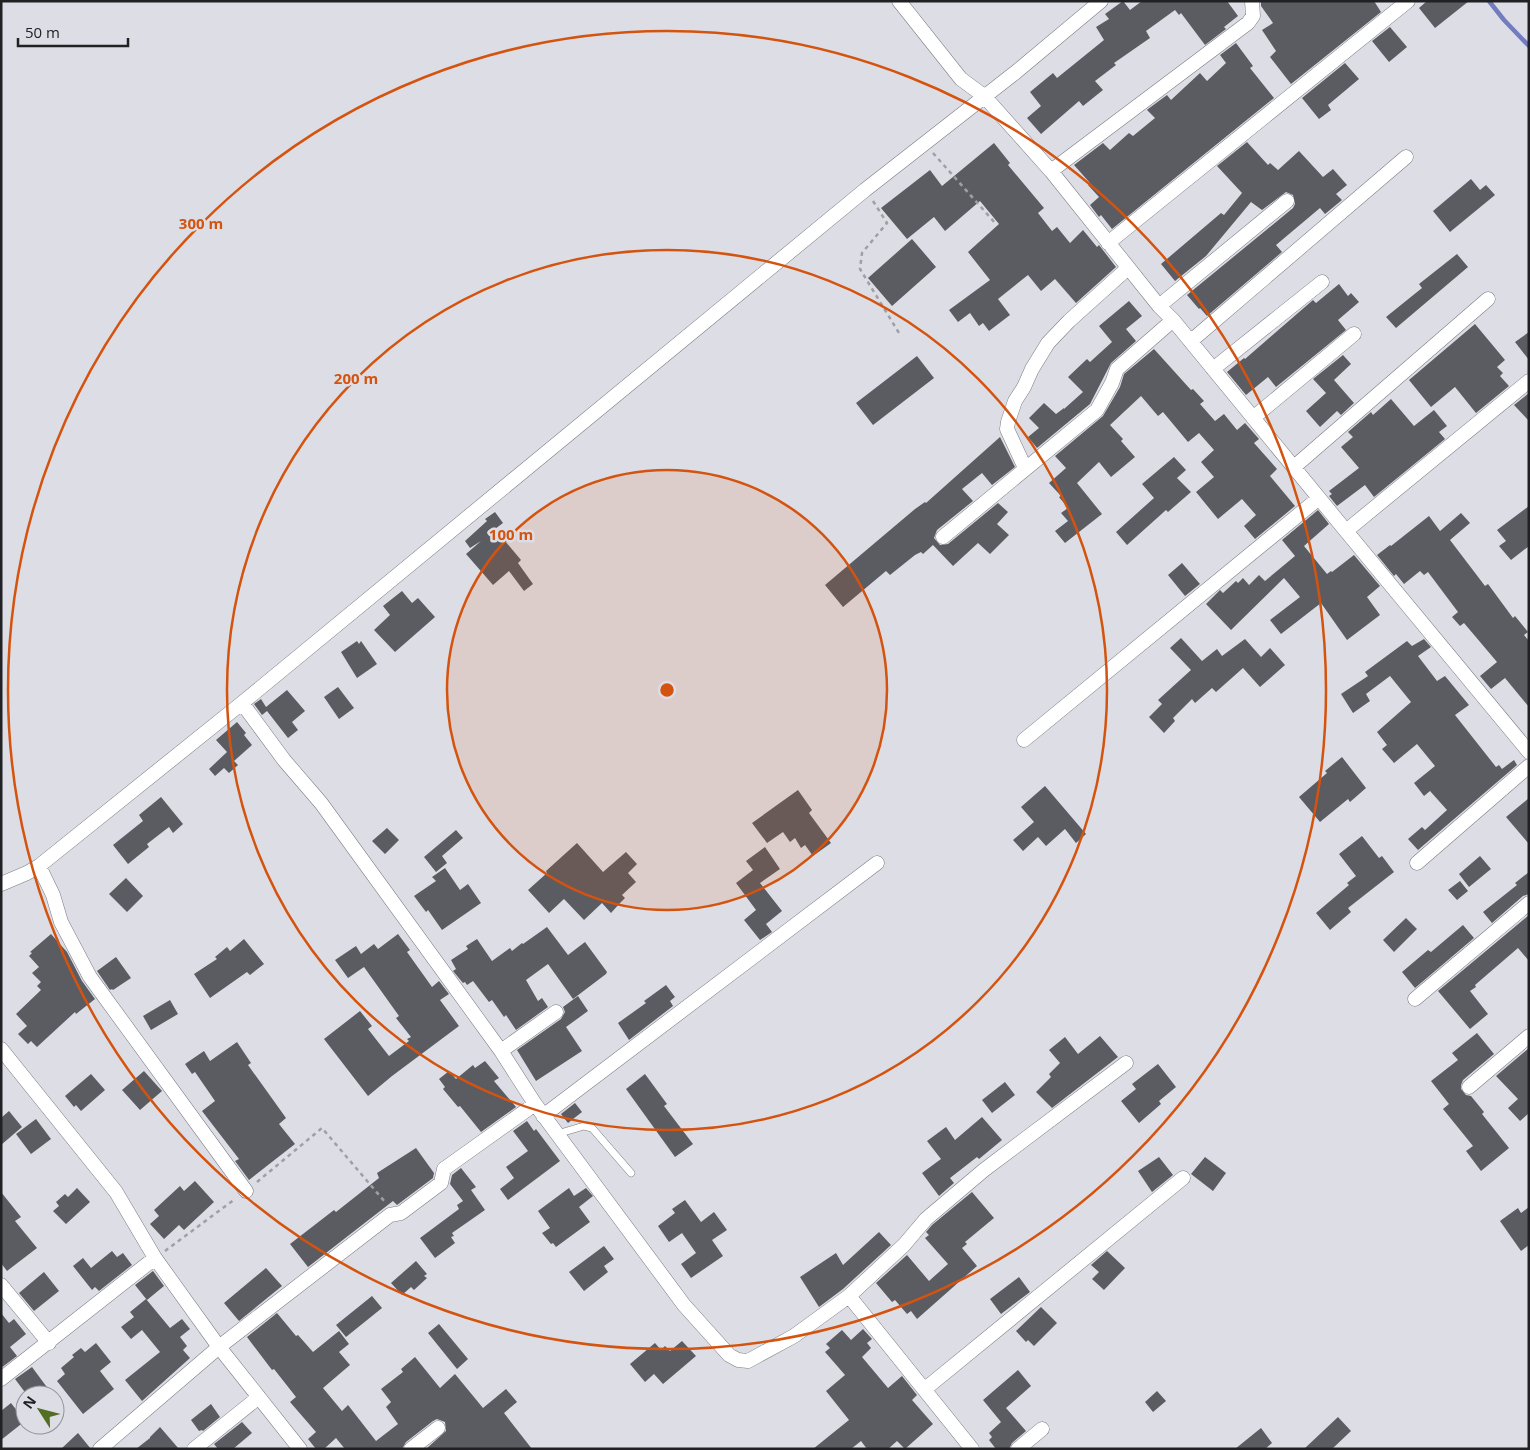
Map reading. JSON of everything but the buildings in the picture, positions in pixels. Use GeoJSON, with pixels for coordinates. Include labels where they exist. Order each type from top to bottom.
{"type":"FeatureCollection","features":[{"type":"Feature","properties":{"kind":"street"},"geometry":{"type":"LineString","coordinates":[[899,1],[961,79],[984,96],[1051,171],[1159,306],[1191,341],[1529,752]]}},
{"type":"Feature","properties":{"kind":"street"},"geometry":{"type":"LineString","coordinates":[[1,884],[38,866],[242,703],[865,190],[1102,1]]}},
{"type":"Feature","properties":{"kind":"street"},"geometry":{"type":"LineString","coordinates":[[1051,171],[1248,23],[1253,16],[1252,1]]}},
{"type":"Feature","properties":{"kind":"street"},"geometry":{"type":"LineString","coordinates":[[1108,243],[1408,1]]}},
{"type":"Feature","properties":{"kind":"street"},"geometry":{"type":"LineString","coordinates":[[1191,341],[1406,157]]}},
{"type":"Feature","properties":{"kind":"street"},"geometry":{"type":"LineString","coordinates":[[1159,306],[1287,201]]}},
{"type":"Feature","properties":{"kind":"street"},"geometry":{"type":"LineString","coordinates":[[1025,468],[1007,429],[1015,401],[1048,343],[1069,321],[1128,268]]}},
{"type":"Feature","properties":{"kind":"street"},"geometry":{"type":"LineString","coordinates":[[1213,369],[1322,282]]}},
{"type":"Feature","properties":{"kind":"street"},"geometry":{"type":"LineString","coordinates":[[1294,467],[1488,299]]}},
{"type":"Feature","properties":{"kind":"street"},"geometry":{"type":"LineString","coordinates":[[943,537],[1097,410],[1117,369],[1173,320]]}},
{"type":"Feature","properties":{"kind":"street"},"geometry":{"type":"LineString","coordinates":[[1254,418],[1354,334]]}},
{"type":"Feature","properties":{"kind":"street"},"geometry":{"type":"LineString","coordinates":[[1346,531],[1529,381]]}},
{"type":"Feature","properties":{"kind":"street"},"geometry":{"type":"LineString","coordinates":[[1024,740],[1319,498]]}},
{"type":"Feature","properties":{"kind":"street"},"geometry":{"type":"LineString","coordinates":[[242,703],[284,760],[321,802],[501,1051],[535,1104],[684,1305],[729,1355],[738,1360],[748,1361],[794,1336],[849,1296],[904,1246],[926,1219],[984,1170],[1126,1063]]}},
{"type":"Feature","properties":{"kind":"street"},"geometry":{"type":"LineString","coordinates":[[1417,863],[1529,766]]}},
{"type":"Feature","properties":{"kind":"street"},"geometry":{"type":"LineString","coordinates":[[544,1116],[877,863]]}},
{"type":"Feature","properties":{"kind":"street"},"geometry":{"type":"LineString","coordinates":[[38,866],[53,895],[61,922],[90,976],[246,1191]]}},
{"type":"Feature","properties":{"kind":"street"},"geometry":{"type":"LineString","coordinates":[[1415,999],[1529,903]]}},
{"type":"Feature","properties":{"kind":"street"},"geometry":{"type":"LineString","coordinates":[[501,1051],[556,1012]]}},
{"type":"Feature","properties":{"kind":"street"},"geometry":{"type":"LineString","coordinates":[[1469,1088],[1529,1036]]}},
{"type":"Feature","properties":{"kind":"street"},"geometry":{"type":"LineString","coordinates":[[1,1049],[116,1192],[154,1258],[219,1347],[300,1449]]}},
{"type":"Feature","properties":{"kind":"street"},"geometry":{"type":"LineString","coordinates":[[100,1449],[219,1347],[390,1215],[401,1213],[441,1183],[444,1169],[535,1104]]}},
{"type":"Feature","properties":{"kind":"street"},"geometry":{"type":"LineString","coordinates":[[925,1388],[1183,1178]]}},
{"type":"Feature","properties":{"kind":"street"},"geometry":{"type":"LineString","coordinates":[[1,1379],[49,1343],[154,1258]]}},
{"type":"Feature","properties":{"kind":"street"},"geometry":{"type":"LineString","coordinates":[[1,1285],[49,1343]]}},
{"type":"Feature","properties":{"kind":"street"},"geometry":{"type":"LineString","coordinates":[[849,1296],[925,1388],[972,1449]]}},
{"type":"Feature","properties":{"kind":"street"},"geometry":{"type":"LineString","coordinates":[[194,1449],[259,1397]]}},
{"type":"Feature","properties":{"kind":"street"},"geometry":{"type":"LineString","coordinates":[[411,1449],[438,1428]]}},
{"type":"Feature","properties":{"kind":"street"},"geometry":{"type":"LineString","coordinates":[[1018,1449],[1042,1429]]}},
{"type":"Feature","properties":{"kind":"lane"},"geometry":{"type":"LineString","coordinates":[[557,1134],[584,1126],[592,1128],[631,1173]]}},
{"type":"Feature","properties":{"kind":"path"},"geometry":{"type":"LineString","coordinates":[[924,142],[996,224]]}},
{"type":"Feature","properties":{"kind":"path"},"geometry":{"type":"LineString","coordinates":[[865,190],[887,222],[862,253],[860,269],[899,333]]}},
{"type":"Feature","properties":{"kind":"path"},"geometry":{"type":"LineString","coordinates":[[322,1128],[388,1206],[390,1215]]}},
{"type":"Feature","properties":{"kind":"waterway"},"geometry":{"type":"LineString","coordinates":[[1489,1],[1529,46]]}}]}
